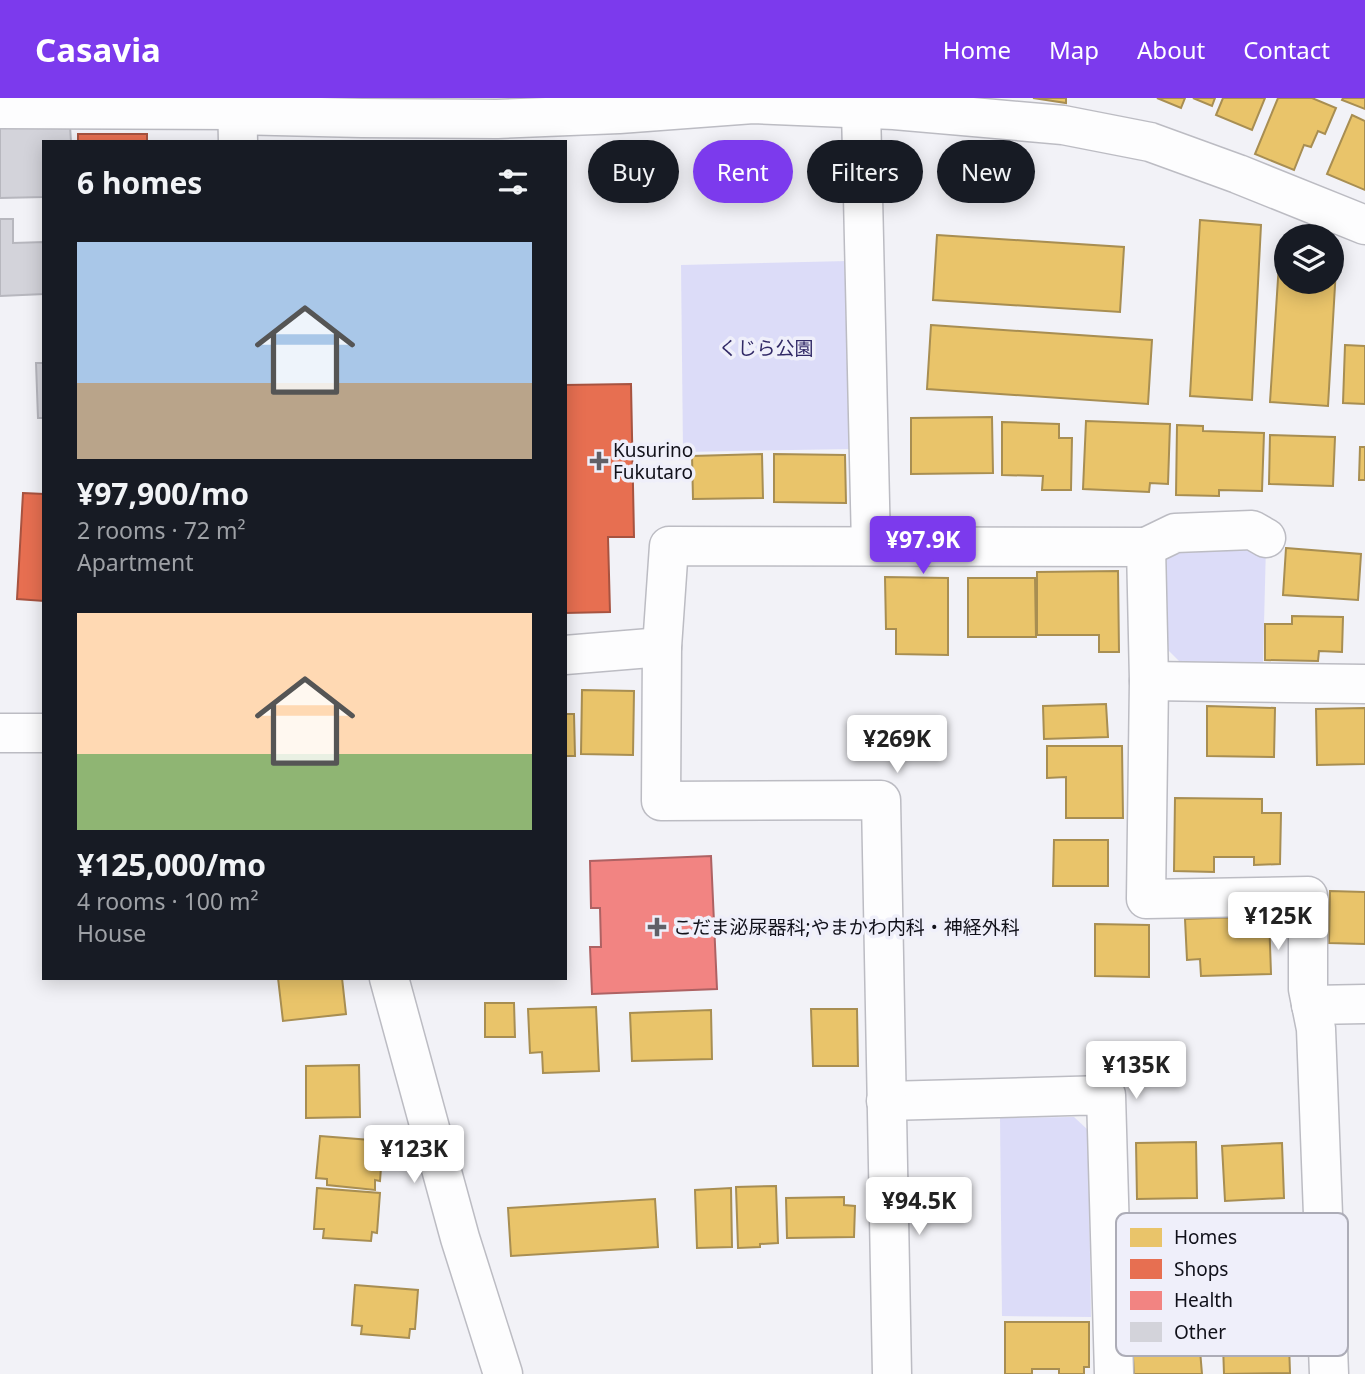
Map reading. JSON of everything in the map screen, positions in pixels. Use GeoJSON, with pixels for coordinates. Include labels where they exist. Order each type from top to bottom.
{"type":"FeatureCollection","features":[{"type":"Feature","properties":{"kind":"street"},"geometry":{"type":"LineString","coordinates":[[0,109],[238,116],[497,119],[619,114],[753,104],[894,110],[1063,125],[1150,142],[1365,225]]}},
{"type":"Feature","properties":{"kind":"street"},"geometry":{"type":"LineString","coordinates":[[861,109],[871,546]]}},
{"type":"Feature","properties":{"kind":"street"},"geometry":{"type":"LineString","coordinates":[[892,1374],[881,800],[661,801],[662,648],[669,546],[1146,547],[1175,533],[1252,530],[1266,538]]}},
{"type":"Feature","properties":{"kind":"street"},"geometry":{"type":"LineString","coordinates":[[1146,547],[1149,681],[1146,899],[1308,896],[1308,989],[1316,1029],[1323,1213]]}},
{"type":"Feature","properties":{"kind":"street"},"geometry":{"type":"LineString","coordinates":[[567,655],[662,648]]}},
{"type":"Feature","properties":{"kind":"street"},"geometry":{"type":"LineString","coordinates":[[1149,681],[1365,684]]}},
{"type":"Feature","properties":{"kind":"street"},"geometry":{"type":"LineString","coordinates":[[0,733],[42,733]]}},
{"type":"Feature","properties":{"kind":"street"},"geometry":{"type":"LineString","coordinates":[[390,980],[460,1238],[503,1374]]}},
{"type":"Feature","properties":{"kind":"street"},"geometry":{"type":"LineString","coordinates":[[1311,1005],[1365,1004]]}},
{"type":"Feature","properties":{"kind":"street"},"geometry":{"type":"LineString","coordinates":[[886,1101],[1106,1096],[1114,1374]]}},
{"type":"Feature","properties":{"kind":"street"},"geometry":{"type":"LineString","coordinates":[[1328,1356],[1329,1374]]}},
{"type":"Feature","properties":{"kind":"green space","name":"くじら公園"},"geometry":{"type":"Polygon","coordinates":[[[848,261],[852,449],[683,452],[681,265],[848,261]]]}},
{"type":"Feature","properties":{"kind":"green space"},"geometry":{"type":"Polygon","coordinates":[[[1179,545],[1266,545],[1263,663],[1180,662],[1166,648],[1166,559],[1179,545]]]}},
{"type":"Feature","properties":{"kind":"green space"},"geometry":{"type":"Polygon","coordinates":[[[1074,1117],[1088,1130],[1091,1317],[1002,1316],[1000,1118],[1074,1117]]]}},
{"type":"Feature","properties":{"kind":"building: Homes"},"geometry":{"type":"Polygon","coordinates":[[[1033,98],[1066,98],[1066,103],[1033,98]]]}},
{"type":"Feature","properties":{"kind":"building: Homes"},"geometry":{"type":"Polygon","coordinates":[[[1157,98],[1185,98],[1181,108],[1157,98]]]}},
{"type":"Feature","properties":{"kind":"building: Homes"},"geometry":{"type":"Polygon","coordinates":[[[1193,98],[1215,98],[1212,106],[1193,98]]]}},
{"type":"Feature","properties":{"kind":"building: Homes"},"geometry":{"type":"Polygon","coordinates":[[[1223,98],[1265,98],[1252,130],[1216,115],[1223,98]]]}},
{"type":"Feature","properties":{"kind":"building: Homes"},"geometry":{"type":"Polygon","coordinates":[[[1278,98],[1312,98],[1336,108],[1325,134],[1318,131],[1311,147],[1304,145],[1294,170],[1255,154],[1278,98]]]}},
{"type":"Feature","properties":{"kind":"building: Homes"},"geometry":{"type":"Polygon","coordinates":[[[1365,98],[1365,109],[1342,100],[1365,98]]]}},
{"type":"Feature","properties":{"kind":"building: Homes"},"geometry":{"type":"Polygon","coordinates":[[[1352,115],[1365,121],[1365,190],[1327,174],[1352,115]]]}},
{"type":"Feature","properties":{"kind":"building: Homes"},"geometry":{"type":"Polygon","coordinates":[[[1200,220],[1261,225],[1252,400],[1190,396],[1200,220]]]}},
{"type":"Feature","properties":{"kind":"building: Homes"},"geometry":{"type":"Polygon","coordinates":[[[937,235],[1124,247],[1120,312],[933,300],[937,235]]]}},
{"type":"Feature","properties":{"kind":"building: Homes"},"geometry":{"type":"Polygon","coordinates":[[[1277,294],[1335,294],[1328,406],[1270,402],[1277,294]]]}},
{"type":"Feature","properties":{"kind":"building: Homes"},"geometry":{"type":"Polygon","coordinates":[[[931,325],[1152,340],[1148,404],[927,389],[931,325]]]}},
{"type":"Feature","properties":{"kind":"building: Homes"},"geometry":{"type":"Polygon","coordinates":[[[1345,345],[1365,346],[1365,404],[1343,403],[1345,345]]]}},
{"type":"Feature","properties":{"kind":"building: Homes"},"geometry":{"type":"Polygon","coordinates":[[[992,417],[993,473],[911,474],[911,418],[992,417]]]}},
{"type":"Feature","properties":{"kind":"building: Homes"},"geometry":{"type":"Polygon","coordinates":[[[1086,421],[1170,424],[1168,484],[1150,483],[1149,492],[1083,489],[1086,421]]]}},
{"type":"Feature","properties":{"kind":"building: Homes"},"geometry":{"type":"Polygon","coordinates":[[[1002,422],[1059,424],[1059,438],[1072,438],[1071,490],[1042,490],[1043,476],[1002,475],[1002,422]]]}},
{"type":"Feature","properties":{"kind":"building: Homes"},"geometry":{"type":"Polygon","coordinates":[[[1177,425],[1203,426],[1203,431],[1264,433],[1262,491],[1219,490],[1219,496],[1176,495],[1177,425]]]}},
{"type":"Feature","properties":{"kind":"building: Homes"},"geometry":{"type":"Polygon","coordinates":[[[1270,435],[1335,437],[1333,486],[1269,484],[1270,435]]]}},
{"type":"Feature","properties":{"kind":"building: Homes"},"geometry":{"type":"Polygon","coordinates":[[[1360,447],[1365,447],[1365,480],[1359,480],[1360,447]]]}},
{"type":"Feature","properties":{"kind":"building: Homes"},"geometry":{"type":"Polygon","coordinates":[[[762,454],[763,498],[693,499],[692,456],[762,454]]]}},
{"type":"Feature","properties":{"kind":"building: Homes"},"geometry":{"type":"Polygon","coordinates":[[[774,454],[845,455],[846,503],[774,502],[774,454]]]}},
{"type":"Feature","properties":{"kind":"building: Homes"},"geometry":{"type":"Polygon","coordinates":[[[1286,548],[1361,554],[1358,600],[1283,595],[1286,548]]]}},
{"type":"Feature","properties":{"kind":"building: Homes"},"geometry":{"type":"Polygon","coordinates":[[[1118,571],[1119,652],[1099,652],[1099,635],[1037,635],[1037,572],[1118,571]]]}},
{"type":"Feature","properties":{"kind":"building: Homes"},"geometry":{"type":"Polygon","coordinates":[[[885,577],[948,578],[948,655],[896,654],[896,629],[886,629],[885,577]]]}},
{"type":"Feature","properties":{"kind":"building: Homes"},"geometry":{"type":"Polygon","coordinates":[[[968,578],[1035,578],[1036,637],[968,637],[968,578]]]}},
{"type":"Feature","properties":{"kind":"building: Homes"},"geometry":{"type":"Polygon","coordinates":[[[1292,616],[1343,617],[1342,652],[1319,651],[1318,661],[1265,660],[1265,624],[1292,624],[1292,616]]]}},
{"type":"Feature","properties":{"kind":"building: Homes"},"geometry":{"type":"Polygon","coordinates":[[[582,690],[634,691],[633,755],[581,754],[582,690]]]}},
{"type":"Feature","properties":{"kind":"building: Homes"},"geometry":{"type":"Polygon","coordinates":[[[1106,704],[1108,737],[1044,739],[1043,706],[1106,704]]]}},
{"type":"Feature","properties":{"kind":"building: Homes"},"geometry":{"type":"Polygon","coordinates":[[[1207,706],[1275,708],[1274,757],[1207,756],[1207,706]]]}},
{"type":"Feature","properties":{"kind":"building: Homes"},"geometry":{"type":"Polygon","coordinates":[[[1365,708],[1365,764],[1317,765],[1316,709],[1365,708]]]}},
{"type":"Feature","properties":{"kind":"building: Homes"},"geometry":{"type":"Polygon","coordinates":[[[567,714],[574,714],[575,756],[567,756],[567,714]]]}},
{"type":"Feature","properties":{"kind":"building: Homes"},"geometry":{"type":"Polygon","coordinates":[[[1047,746],[1122,746],[1123,818],[1066,818],[1066,777],[1047,778],[1047,746]]]}},
{"type":"Feature","properties":{"kind":"building: Homes"},"geometry":{"type":"Polygon","coordinates":[[[1175,798],[1262,799],[1262,813],[1281,813],[1280,864],[1254,865],[1254,857],[1214,857],[1214,872],[1174,871],[1175,798]]]}},
{"type":"Feature","properties":{"kind":"building: Homes"},"geometry":{"type":"Polygon","coordinates":[[[1054,840],[1108,840],[1108,886],[1053,886],[1054,840]]]}},
{"type":"Feature","properties":{"kind":"building: Homes"},"geometry":{"type":"Polygon","coordinates":[[[1330,891],[1365,892],[1365,944],[1329,943],[1330,891]]]}},
{"type":"Feature","properties":{"kind":"building: Homes"},"geometry":{"type":"Polygon","coordinates":[[[1269,916],[1271,974],[1201,976],[1200,959],[1187,960],[1185,919],[1269,916]]]}},
{"type":"Feature","properties":{"kind":"building: Homes"},"geometry":{"type":"Polygon","coordinates":[[[1095,924],[1149,925],[1149,977],[1095,976],[1095,924]]]}},
{"type":"Feature","properties":{"kind":"building: Homes"},"geometry":{"type":"Polygon","coordinates":[[[278,980],[342,980],[346,1014],[283,1021],[278,980]]]}},
{"type":"Feature","properties":{"kind":"building: Homes"},"geometry":{"type":"Polygon","coordinates":[[[485,1003],[514,1003],[515,1037],[485,1037],[485,1003]]]}},
{"type":"Feature","properties":{"kind":"building: Homes"},"geometry":{"type":"Polygon","coordinates":[[[596,1007],[599,1071],[543,1073],[542,1052],[530,1053],[528,1009],[596,1007]]]}},
{"type":"Feature","properties":{"kind":"building: Homes"},"geometry":{"type":"Polygon","coordinates":[[[811,1009],[857,1009],[858,1066],[813,1066],[811,1009]]]}},
{"type":"Feature","properties":{"kind":"building: Homes"},"geometry":{"type":"Polygon","coordinates":[[[711,1010],[712,1059],[632,1061],[630,1013],[711,1010]]]}},
{"type":"Feature","properties":{"kind":"building: Homes"},"geometry":{"type":"Polygon","coordinates":[[[359,1065],[360,1117],[306,1118],[306,1066],[359,1065]]]}},
{"type":"Feature","properties":{"kind":"building: Homes"},"geometry":{"type":"Polygon","coordinates":[[[320,1136],[383,1141],[380,1181],[375,1180],[375,1190],[327,1185],[327,1179],[316,1178],[320,1136]]]}},
{"type":"Feature","properties":{"kind":"building: Homes"},"geometry":{"type":"Polygon","coordinates":[[[1196,1142],[1197,1198],[1137,1199],[1136,1143],[1196,1142]]]}},
{"type":"Feature","properties":{"kind":"building: Homes"},"geometry":{"type":"Polygon","coordinates":[[[1282,1143],[1284,1198],[1225,1201],[1222,1146],[1282,1143]]]}},
{"type":"Feature","properties":{"kind":"building: Homes"},"geometry":{"type":"Polygon","coordinates":[[[776,1186],[778,1243],[738,1248],[736,1187],[776,1186]]]}},
{"type":"Feature","properties":{"kind":"building: Homes"},"geometry":{"type":"Polygon","coordinates":[[[317,1188],[380,1193],[377,1233],[372,1232],[371,1241],[323,1238],[324,1229],[314,1229],[317,1188]]]}},
{"type":"Feature","properties":{"kind":"building: Homes"},"geometry":{"type":"Polygon","coordinates":[[[731,1188],[732,1247],[697,1248],[695,1190],[731,1188]]]}},
{"type":"Feature","properties":{"kind":"building: Homes"},"geometry":{"type":"Polygon","coordinates":[[[844,1197],[844,1205],[855,1206],[854,1237],[787,1238],[786,1198],[844,1197]]]}},
{"type":"Feature","properties":{"kind":"building: Homes"},"geometry":{"type":"Polygon","coordinates":[[[655,1199],[658,1247],[511,1256],[508,1208],[655,1199]]]}},
{"type":"Feature","properties":{"kind":"building: Homes"},"geometry":{"type":"Polygon","coordinates":[[[355,1285],[418,1290],[415,1329],[410,1329],[409,1338],[361,1334],[362,1326],[352,1325],[355,1285]]]}},
{"type":"Feature","properties":{"kind":"building: Homes"},"geometry":{"type":"Polygon","coordinates":[[[1005,1322],[1089,1322],[1089,1367],[1084,1367],[1084,1374],[1059,1374],[1059,1369],[1032,1369],[1032,1374],[1005,1374],[1005,1322]]]}},
{"type":"Feature","properties":{"kind":"building: Homes"},"geometry":{"type":"Polygon","coordinates":[[[1133,1356],[1200,1356],[1202,1374],[1134,1374],[1133,1356]]]}},
{"type":"Feature","properties":{"kind":"building: Homes"},"geometry":{"type":"Polygon","coordinates":[[[1223,1356],[1289,1356],[1290,1373],[1224,1374],[1223,1356]]]}},
{"type":"Feature","properties":{"kind":"building: Shops"},"geometry":{"type":"Polygon","coordinates":[[[78,134],[147,134],[147,140],[78,140],[78,134]]]}},
{"type":"Feature","properties":{"kind":"building: Shops","name":"Kusurino Fukutaro"},"geometry":{"type":"Polygon","coordinates":[[[631,384],[634,537],[608,537],[610,612],[567,613],[567,385],[631,384]]]}},
{"type":"Feature","properties":{"kind":"building: Shops"},"geometry":{"type":"Polygon","coordinates":[[[23,493],[42,494],[42,601],[17,599],[23,493]]]}},
{"type":"Feature","properties":{"kind":"building: Health","name":"こだま泌尿器科;やまかわ内科・神経外科"},"geometry":{"type":"Polygon","coordinates":[[[711,856],[717,989],[592,994],[590,947],[601,947],[600,908],[591,908],[590,861],[711,856]]]}},
{"type":"Feature","properties":{"kind":"building: Other"},"geometry":{"type":"Polygon","coordinates":[[[70,126],[71,140],[42,140],[42,197],[0,198],[0,127],[70,126]]]}},
{"type":"Feature","properties":{"kind":"building: Other"},"geometry":{"type":"Polygon","coordinates":[[[0,219],[13,219],[13,243],[42,242],[42,294],[0,296],[0,219]]]}},
{"type":"Feature","properties":{"kind":"building: Other"},"geometry":{"type":"Polygon","coordinates":[[[36,363],[42,363],[42,418],[38,418],[36,363]]]}},
{"type":"Feature","properties":{"kind":"place","name":"Kusurino Fukutaro"},"geometry":{"type":"Point","coordinates":[599,461]}},
{"type":"Feature","properties":{"kind":"place","name":"こだま泌尿器科;やまかわ内科・神経外科"},"geometry":{"type":"Point","coordinates":[657,927]}}]}
